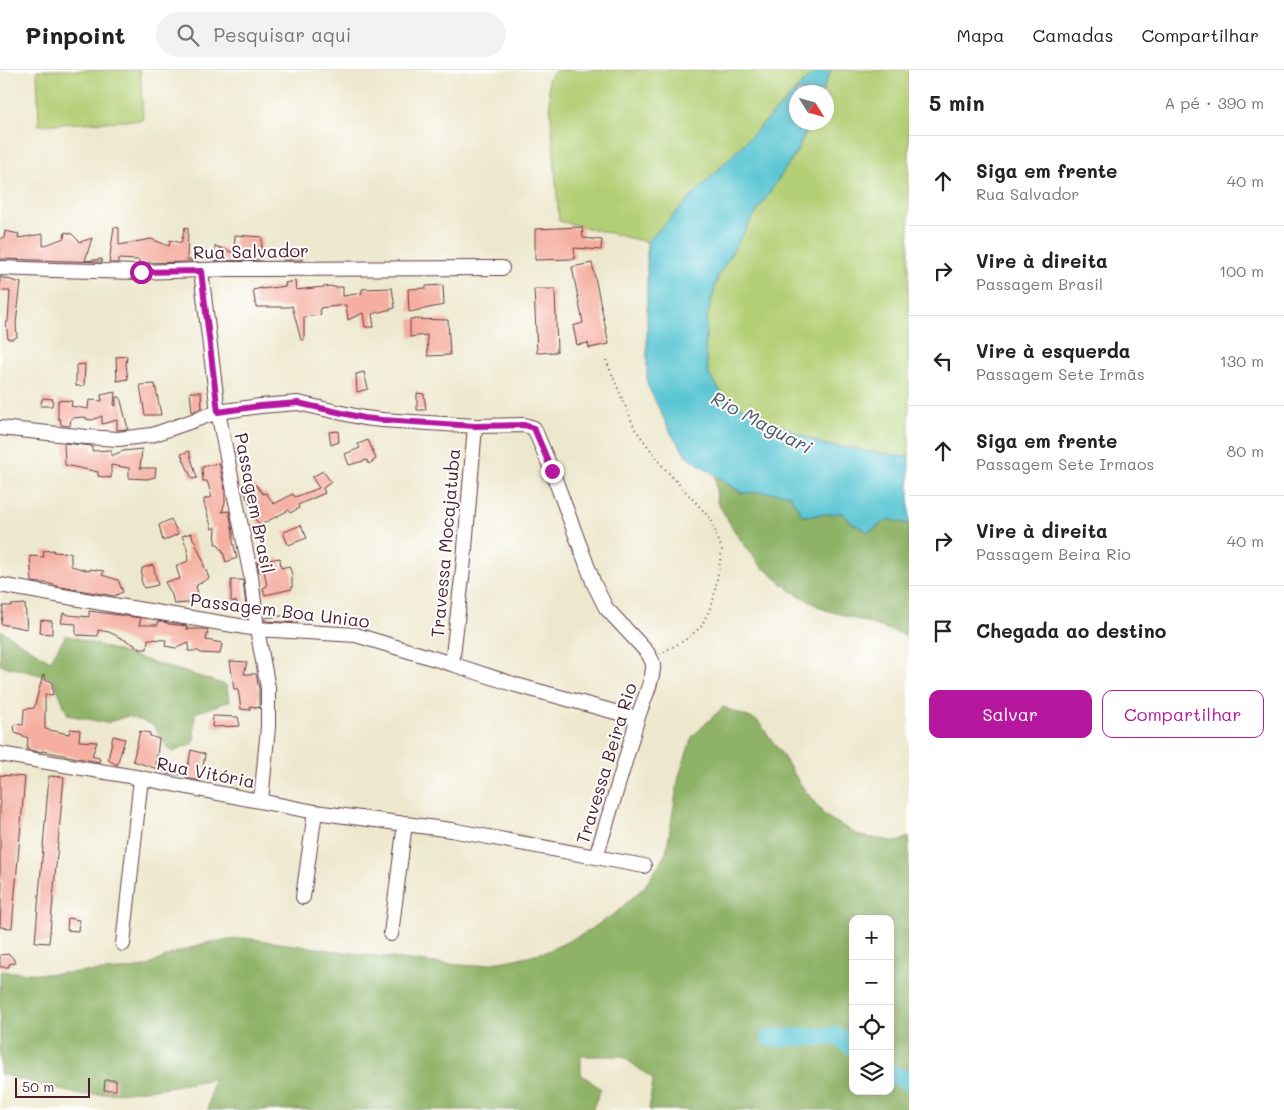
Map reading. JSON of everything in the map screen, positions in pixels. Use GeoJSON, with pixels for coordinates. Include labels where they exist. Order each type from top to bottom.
{"type":"FeatureCollection","features":[{"type":"Feature","properties":{"kind":"street","name":"Rua Salvador"},"geometry":{"type":"LineString","coordinates":[[0,268],[131,272],[240,269],[502,268]]}},
{"type":"Feature","properties":{"kind":"street","name":"Passagem Brasil"},"geometry":{"type":"LineString","coordinates":[[201,271],[218,412],[251,576],[257,629],[268,688],[268,727],[261,801]]}},
{"type":"Feature","properties":{"kind":"street"},"geometry":{"type":"LineString","coordinates":[[0,428],[118,439],[152,435],[218,412],[298,403],[364,418],[382,420],[475,426],[524,425],[534,428],[594,584],[606,608],[651,658]]}},
{"type":"Feature","properties":{"kind":"street","name":"Travessa Mocajatuba"},"geometry":{"type":"LineString","coordinates":[[452,664],[464,560],[475,426]]}},
{"type":"Feature","properties":{"kind":"street","name":"Passagem Boa Uniao"},"geometry":{"type":"LineString","coordinates":[[0,585],[257,629],[356,635],[452,664],[516,686],[637,718]]}},
{"type":"Feature","properties":{"kind":"street","name":"Travessa Beira Rio"},"geometry":{"type":"LineString","coordinates":[[596,858],[637,718],[652,680],[654,666],[651,658]]}},
{"type":"Feature","properties":{"kind":"street","name":"Rua Vitória"},"geometry":{"type":"LineString","coordinates":[[0,754],[141,778],[315,812],[452,830],[644,866]]}},
{"type":"Feature","properties":{"kind":"street"},"geometry":{"type":"LineString","coordinates":[[123,944],[141,778]]}},
{"type":"Feature","properties":{"kind":"street"},"geometry":{"type":"LineString","coordinates":[[303,896],[315,812]]}},
{"type":"Feature","properties":{"kind":"street"},"geometry":{"type":"LineString","coordinates":[[391,934],[405,824]]}},
{"type":"Feature","properties":{"kind":"path"},"geometry":{"type":"LineString","coordinates":[[606,360],[635,429],[664,468],[711,519],[722,550],[713,602],[702,627],[686,640],[651,658]]}},
{"type":"Feature","properties":{"kind":"green space"},"geometry":{"type":"Polygon","coordinates":[[[37,70],[140,70],[143,120],[39,125],[37,70]]]}},
{"type":"Feature","properties":{"kind":"green space"},"geometry":{"type":"Polygon","coordinates":[[[557,70],[816,70],[801,85],[789,85],[789,97],[647,242],[559,221],[548,78],[557,70]]]}},
{"type":"Feature","properties":{"kind":"green space"},"geometry":{"type":"Polygon","coordinates":[[[831,70],[909,70],[909,456],[905,457],[822,444],[750,412],[725,397],[709,375],[705,351],[707,318],[718,276],[752,219],[798,150],[806,130],[834,130],[834,85],[825,85],[831,70]]]}},
{"type":"Feature","properties":{"kind":"green space"},"geometry":{"type":"Polygon","coordinates":[[[715,476],[742,493],[789,494],[803,516],[842,513],[854,524],[888,519],[909,524],[909,638],[900,633],[823,609],[790,590],[760,565],[737,535],[717,502],[715,476]]]}},
{"type":"Feature","properties":{"kind":"green space"},"geometry":{"type":"Polygon","coordinates":[[[0,630],[50,661],[66,635],[226,685],[230,701],[195,713],[194,743],[173,752],[168,748],[153,725],[128,716],[106,723],[68,715],[53,678],[0,665],[0,630]]]}},
{"type":"Feature","properties":{"kind":"green space"},"geometry":{"type":"Polygon","coordinates":[[[723,707],[758,721],[801,785],[825,816],[860,836],[898,842],[909,837],[909,1110],[649,1110],[653,1079],[622,1056],[581,1056],[581,1074],[601,1089],[592,1110],[208,1110],[213,1079],[163,1088],[80,1095],[0,1074],[0,971],[45,974],[146,967],[169,955],[205,943],[244,938],[359,954],[474,966],[548,951],[585,933],[617,912],[645,886],[666,853],[679,776],[692,737],[723,707]]]}},
{"type":"Feature","properties":{"kind":"water"},"geometry":{"type":"Polygon","coordinates":[[[816,70],[831,70],[825,85],[801,85],[816,70]]]}},
{"type":"Feature","properties":{"kind":"water","name":"Rio Maguari"},"geometry":{"type":"Polygon","coordinates":[[[789,97],[789,130],[806,130],[798,150],[752,219],[718,276],[707,318],[705,351],[709,375],[725,397],[750,412],[822,444],[905,457],[909,456],[909,524],[888,519],[869,532],[854,524],[842,513],[803,516],[789,494],[742,493],[688,457],[672,435],[647,384],[647,242],[789,97]]]}},
{"type":"Feature","properties":{"kind":"building"},"geometry":{"type":"Polygon","coordinates":[[[114,227],[119,228],[119,245],[151,239],[169,246],[170,240],[181,243],[185,227],[188,228],[187,260],[192,260],[192,262],[139,263],[139,260],[118,259],[118,263],[109,263],[114,227]]]}},
{"type":"Feature","properties":{"kind":"building"},"geometry":{"type":"Polygon","coordinates":[[[582,227],[583,238],[602,240],[601,250],[574,248],[575,259],[535,260],[535,229],[582,227]]]}},
{"type":"Feature","properties":{"kind":"building"},"geometry":{"type":"Polygon","coordinates":[[[5,231],[19,234],[18,238],[43,234],[43,246],[64,238],[65,232],[72,234],[80,242],[92,238],[85,261],[102,259],[102,262],[0,259],[0,238],[4,238],[5,231]]]}},
{"type":"Feature","properties":{"kind":"building"},"geometry":{"type":"Polygon","coordinates":[[[235,235],[262,237],[261,260],[215,261],[215,246],[234,253],[235,235]]]}},
{"type":"Feature","properties":{"kind":"building"},"geometry":{"type":"Polygon","coordinates":[[[302,249],[302,260],[283,260],[283,251],[302,249]]]}},
{"type":"Feature","properties":{"kind":"building"},"geometry":{"type":"Polygon","coordinates":[[[592,263],[609,344],[589,348],[588,343],[577,345],[573,326],[583,323],[572,267],[592,263]]]}},
{"type":"Feature","properties":{"kind":"building"},"geometry":{"type":"Polygon","coordinates":[[[0,277],[21,283],[16,323],[17,337],[13,339],[8,339],[6,322],[8,322],[10,291],[0,291],[0,277]]]}},
{"type":"Feature","properties":{"kind":"building"},"geometry":{"type":"Polygon","coordinates":[[[295,281],[296,290],[332,286],[343,287],[343,296],[362,293],[362,289],[392,288],[395,308],[372,314],[374,327],[365,327],[363,313],[348,320],[346,305],[320,308],[321,315],[304,317],[304,340],[301,340],[292,306],[256,307],[253,290],[286,286],[285,283],[295,281]]]}},
{"type":"Feature","properties":{"kind":"building"},"geometry":{"type":"Polygon","coordinates":[[[443,285],[444,305],[409,312],[408,289],[443,285]]]}},
{"type":"Feature","properties":{"kind":"building"},"geometry":{"type":"Polygon","coordinates":[[[534,289],[555,289],[557,352],[537,353],[534,289]]]}},
{"type":"Feature","properties":{"kind":"building"},"geometry":{"type":"Polygon","coordinates":[[[410,319],[448,320],[450,355],[428,356],[427,335],[410,337],[410,319]]]}},
{"type":"Feature","properties":{"kind":"building"},"geometry":{"type":"Polygon","coordinates":[[[127,356],[128,379],[117,381],[116,357],[127,356]]]}},
{"type":"Feature","properties":{"kind":"building"},"geometry":{"type":"Polygon","coordinates":[[[85,364],[84,386],[76,386],[76,365],[85,364]]]}},
{"type":"Feature","properties":{"kind":"building"},"geometry":{"type":"Polygon","coordinates":[[[364,372],[368,389],[357,392],[356,374],[364,372]]]}},
{"type":"Feature","properties":{"kind":"building"},"geometry":{"type":"Polygon","coordinates":[[[155,384],[161,415],[145,415],[140,385],[155,384]]]}},
{"type":"Feature","properties":{"kind":"building"},"geometry":{"type":"Polygon","coordinates":[[[115,392],[114,405],[116,406],[116,397],[120,397],[128,429],[117,430],[117,420],[102,424],[102,416],[92,420],[86,419],[86,417],[71,418],[70,426],[61,425],[60,419],[58,419],[58,400],[72,401],[71,406],[88,409],[89,400],[102,401],[101,395],[115,392]]]}},
{"type":"Feature","properties":{"kind":"building"},"geometry":{"type":"Polygon","coordinates":[[[190,392],[201,392],[202,408],[192,412],[190,392]]]}},
{"type":"Feature","properties":{"kind":"building"},"geometry":{"type":"Polygon","coordinates":[[[417,393],[424,394],[426,410],[417,410],[417,393]]]}},
{"type":"Feature","properties":{"kind":"building"},"geometry":{"type":"Polygon","coordinates":[[[43,398],[53,399],[52,406],[40,406],[43,398]]]}},
{"type":"Feature","properties":{"kind":"building"},"geometry":{"type":"Polygon","coordinates":[[[338,431],[339,442],[331,445],[329,432],[338,431]]]}},
{"type":"Feature","properties":{"kind":"building"},"geometry":{"type":"Polygon","coordinates":[[[368,440],[376,459],[369,464],[367,460],[349,465],[345,454],[360,448],[358,444],[368,440]]]}},
{"type":"Feature","properties":{"kind":"building"},"geometry":{"type":"Polygon","coordinates":[[[64,443],[92,446],[92,451],[111,450],[111,456],[123,451],[142,449],[140,468],[156,468],[155,477],[147,479],[129,478],[129,468],[111,465],[111,478],[98,476],[98,472],[65,465],[64,443]]]}},
{"type":"Feature","properties":{"kind":"building"},"geometry":{"type":"Polygon","coordinates":[[[189,451],[197,478],[192,479],[181,454],[189,451]]]}},
{"type":"Feature","properties":{"kind":"building"},"geometry":{"type":"Polygon","coordinates":[[[219,463],[225,490],[225,502],[222,512],[229,511],[237,558],[226,562],[222,549],[218,544],[215,544],[216,527],[212,529],[204,503],[204,499],[212,497],[207,481],[203,481],[202,467],[219,463]]]}},
{"type":"Feature","properties":{"kind":"building"},"geometry":{"type":"Polygon","coordinates":[[[323,471],[331,482],[323,488],[325,493],[298,505],[299,508],[290,513],[289,510],[260,525],[255,519],[244,488],[256,485],[263,494],[266,493],[274,504],[293,494],[295,497],[319,488],[312,477],[323,471]]]}},
{"type":"Feature","properties":{"kind":"building"},"geometry":{"type":"Polygon","coordinates":[[[171,519],[178,534],[163,541],[159,525],[171,519]]]}},
{"type":"Feature","properties":{"kind":"building"},"geometry":{"type":"Polygon","coordinates":[[[301,525],[307,538],[288,545],[284,532],[301,525]]]}},
{"type":"Feature","properties":{"kind":"building"},"geometry":{"type":"Polygon","coordinates":[[[191,533],[209,578],[196,586],[199,598],[188,603],[174,604],[172,595],[165,582],[180,579],[176,566],[188,561],[187,548],[182,536],[191,533]]]}},
{"type":"Feature","properties":{"kind":"building"},"geometry":{"type":"Polygon","coordinates":[[[54,550],[53,552],[71,553],[71,566],[90,571],[90,569],[104,571],[102,575],[118,580],[123,592],[114,596],[32,582],[30,556],[44,557],[43,551],[54,550]]]}},
{"type":"Feature","properties":{"kind":"building"},"geometry":{"type":"Polygon","coordinates":[[[280,558],[281,568],[289,566],[292,574],[292,589],[265,595],[263,588],[267,586],[264,571],[259,572],[257,562],[280,558]]]}},
{"type":"Feature","properties":{"kind":"building"},"geometry":{"type":"Polygon","coordinates":[[[153,565],[158,585],[144,588],[141,580],[142,568],[153,565]]]}},
{"type":"Feature","properties":{"kind":"building"},"geometry":{"type":"Polygon","coordinates":[[[231,580],[243,580],[246,606],[237,608],[237,602],[231,601],[231,580]]]}},
{"type":"Feature","properties":{"kind":"building"},"geometry":{"type":"Polygon","coordinates":[[[25,604],[27,629],[1,624],[3,606],[25,604]]]}},
{"type":"Feature","properties":{"kind":"building"},"geometry":{"type":"Polygon","coordinates":[[[89,611],[141,618],[139,625],[158,625],[158,621],[187,626],[186,629],[208,630],[206,640],[222,643],[220,654],[188,651],[189,643],[176,648],[165,646],[166,640],[148,639],[147,649],[139,649],[139,647],[135,647],[135,645],[109,632],[98,630],[98,636],[76,635],[76,624],[61,623],[63,613],[89,617],[89,611]]]}},
{"type":"Feature","properties":{"kind":"building"},"geometry":{"type":"Polygon","coordinates":[[[296,614],[298,623],[265,621],[265,618],[296,614]]]}},
{"type":"Feature","properties":{"kind":"building"},"geometry":{"type":"Polygon","coordinates":[[[41,620],[52,621],[52,634],[40,633],[41,620]]]}},
{"type":"Feature","properties":{"kind":"building"},"geometry":{"type":"Polygon","coordinates":[[[230,661],[247,662],[244,674],[256,674],[259,689],[259,708],[250,706],[250,710],[241,709],[238,689],[234,689],[230,661]]]}},
{"type":"Feature","properties":{"kind":"building"},"geometry":{"type":"Polygon","coordinates":[[[43,675],[45,675],[45,680],[52,681],[53,695],[45,694],[45,729],[69,734],[70,729],[80,730],[79,741],[97,742],[92,756],[100,758],[99,762],[27,750],[28,738],[15,733],[14,724],[23,725],[24,709],[34,708],[43,675]]]}},
{"type":"Feature","properties":{"kind":"building"},"geometry":{"type":"Polygon","coordinates":[[[213,716],[238,717],[240,726],[212,727],[213,716]]]}},
{"type":"Feature","properties":{"kind":"building"},"geometry":{"type":"Polygon","coordinates":[[[140,731],[150,733],[150,736],[159,739],[156,764],[188,767],[191,750],[205,754],[201,781],[186,778],[186,775],[167,774],[167,772],[133,761],[140,731]]]}},
{"type":"Feature","properties":{"kind":"building"},"geometry":{"type":"Polygon","coordinates":[[[113,736],[125,739],[117,765],[108,760],[113,736]]]}},
{"type":"Feature","properties":{"kind":"building"},"geometry":{"type":"Polygon","coordinates":[[[0,775],[25,777],[12,928],[0,927],[2,881],[0,881],[0,775]]]}},
{"type":"Feature","properties":{"kind":"building"},"geometry":{"type":"Polygon","coordinates":[[[49,776],[64,777],[49,943],[35,942],[49,776]]]}},
{"type":"Feature","properties":{"kind":"building"},"geometry":{"type":"Polygon","coordinates":[[[68,918],[79,920],[78,931],[67,930],[68,918]]]}},
{"type":"Feature","properties":{"kind":"building"},"geometry":{"type":"Polygon","coordinates":[[[9,954],[15,963],[9,964],[9,967],[0,967],[0,955],[9,954]]]}},
{"type":"Feature","properties":{"kind":"building"},"geometry":{"type":"Polygon","coordinates":[[[105,1080],[116,1080],[116,1090],[104,1090],[105,1080]]]}},
{"type":"Feature","properties":{"kind":"waterway"},"geometry":{"type":"LineString","coordinates":[[770,1038],[837,1036],[849,1044]]}},
{"type":"Feature","properties":{"kind":"waterway"},"geometry":{"type":"LineString","coordinates":[[894,1074],[909,1082]]}},
{"type":"Feature","properties":{"kind":"route"},"geometry":{"type":"LineString","coordinates":[[141,272],[201,271],[218,412],[298,403],[364,418],[382,420],[475,426],[524,425],[534,428],[552,471]]}}]}
